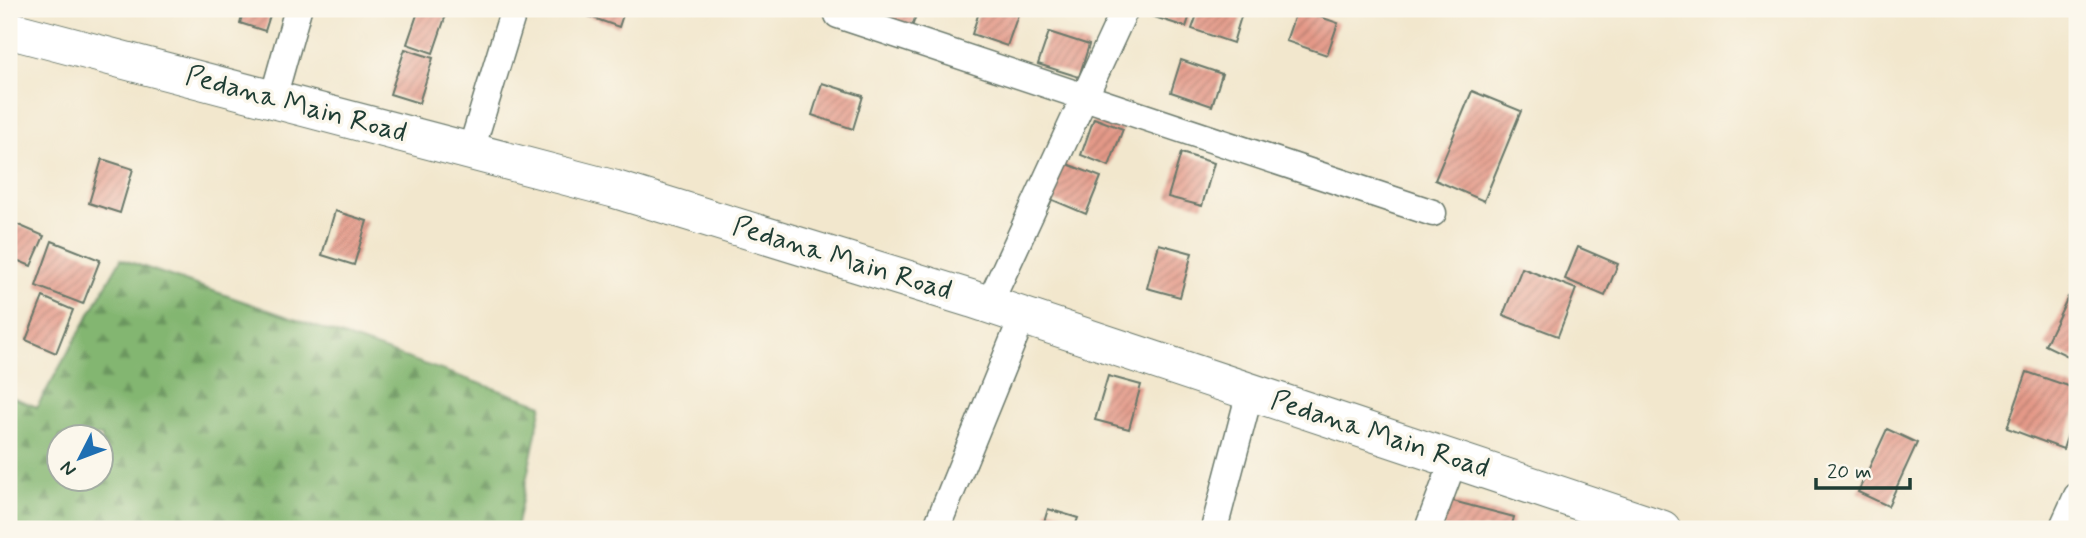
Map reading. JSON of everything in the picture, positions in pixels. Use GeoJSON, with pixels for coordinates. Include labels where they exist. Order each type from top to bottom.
{"type":"FeatureCollection","features":[{"type":"Feature","properties":{"kind":"main road","name":"Pedana Main Road"},"geometry":{"type":"LineString","coordinates":[[9,30],[614,189],[989,304],[1662,529]]}},
{"type":"Feature","properties":{"kind":"street"},"geometry":{"type":"LineString","coordinates":[[273,98],[298,9]]}},
{"type":"Feature","properties":{"kind":"street"},"geometry":{"type":"LineString","coordinates":[[471,150],[514,9]]}},
{"type":"Feature","properties":{"kind":"street"},"geometry":{"type":"LineString","coordinates":[[989,304],[1125,9]]}},
{"type":"Feature","properties":{"kind":"street"},"geometry":{"type":"LineString","coordinates":[[838,15],[1433,213]]}},
{"type":"Feature","properties":{"kind":"street"},"geometry":{"type":"LineString","coordinates":[[936,529],[1023,316]]}},
{"type":"Feature","properties":{"kind":"street"},"geometry":{"type":"LineString","coordinates":[[1214,529],[1250,392]]}},
{"type":"Feature","properties":{"kind":"street"},"geometry":{"type":"LineString","coordinates":[[1428,529],[1454,460]]}},
{"type":"Feature","properties":{"kind":"street"},"geometry":{"type":"LineString","coordinates":[[2062,529],[2077,496]]}},
{"type":"Feature","properties":{"kind":"green space"},"geometry":{"type":"Polygon","coordinates":[[[121,259],[542,405],[516,529],[9,529],[9,396],[37,407],[121,259]]]}},
{"type":"Feature","properties":{"kind":"building"},"geometry":{"type":"Polygon","coordinates":[[[244,9],[272,9],[265,31],[240,23],[244,9]]]}},
{"type":"Feature","properties":{"kind":"building"},"geometry":{"type":"Polygon","coordinates":[[[419,9],[448,9],[433,53],[407,44],[419,9]]]}},
{"type":"Feature","properties":{"kind":"building"},"geometry":{"type":"Polygon","coordinates":[[[568,9],[625,9],[619,27],[568,9]]]}},
{"type":"Feature","properties":{"kind":"building"},"geometry":{"type":"Polygon","coordinates":[[[872,9],[918,9],[912,27],[871,13],[872,9]]]}},
{"type":"Feature","properties":{"kind":"building"},"geometry":{"type":"Polygon","coordinates":[[[980,9],[1020,9],[1007,46],[972,34],[980,9]]]}},
{"type":"Feature","properties":{"kind":"building"},"geometry":{"type":"Polygon","coordinates":[[[1147,9],[1192,9],[1186,27],[1145,14],[1147,9]]]}},
{"type":"Feature","properties":{"kind":"building"},"geometry":{"type":"Polygon","coordinates":[[[1199,9],[1243,10],[1233,43],[1192,29],[1199,9]]]}},
{"type":"Feature","properties":{"kind":"building"},"geometry":{"type":"Polygon","coordinates":[[[1297,9],[1338,23],[1327,55],[1286,41],[1297,9]]]}},
{"type":"Feature","properties":{"kind":"building"},"geometry":{"type":"Polygon","coordinates":[[[1049,32],[1089,45],[1079,77],[1038,64],[1049,32]]]}},
{"type":"Feature","properties":{"kind":"building"},"geometry":{"type":"Polygon","coordinates":[[[405,49],[433,58],[419,103],[390,94],[405,49]]]}},
{"type":"Feature","properties":{"kind":"building"},"geometry":{"type":"Polygon","coordinates":[[[1181,60],[1222,74],[1212,106],[1171,92],[1181,60]]]}},
{"type":"Feature","properties":{"kind":"building"},"geometry":{"type":"Polygon","coordinates":[[[822,83],[863,96],[853,129],[812,115],[822,83]]]}},
{"type":"Feature","properties":{"kind":"building"},"geometry":{"type":"Polygon","coordinates":[[[1472,91],[1521,111],[1484,201],[1435,180],[1472,91]]]}},
{"type":"Feature","properties":{"kind":"building"},"geometry":{"type":"Polygon","coordinates":[[[1094,118],[1123,129],[1109,166],[1081,155],[1094,118]]]}},
{"type":"Feature","properties":{"kind":"building"},"geometry":{"type":"Polygon","coordinates":[[[1181,153],[1214,163],[1202,206],[1168,197],[1181,153]]]}},
{"type":"Feature","properties":{"kind":"building"},"geometry":{"type":"Polygon","coordinates":[[[102,159],[133,169],[120,213],[89,203],[102,159]]]}},
{"type":"Feature","properties":{"kind":"building"},"geometry":{"type":"Polygon","coordinates":[[[1062,162],[1101,177],[1086,214],[1048,198],[1062,162]]]}},
{"type":"Feature","properties":{"kind":"building"},"geometry":{"type":"Polygon","coordinates":[[[335,211],[367,221],[354,265],[322,255],[335,211]]]}},
{"type":"Feature","properties":{"kind":"building"},"geometry":{"type":"Polygon","coordinates":[[[9,221],[44,236],[31,266],[9,257],[9,221]]]}},
{"type":"Feature","properties":{"kind":"building"},"geometry":{"type":"Polygon","coordinates":[[[52,241],[100,260],[83,304],[36,286],[52,241]]]}},
{"type":"Feature","properties":{"kind":"building"},"geometry":{"type":"Polygon","coordinates":[[[1159,244],[1192,253],[1180,297],[1147,288],[1159,244]]]}},
{"type":"Feature","properties":{"kind":"building"},"geometry":{"type":"Polygon","coordinates":[[[1578,247],[1618,264],[1605,296],[1565,279],[1578,247]]]}},
{"type":"Feature","properties":{"kind":"building"},"geometry":{"type":"Polygon","coordinates":[[[1522,268],[1576,289],[1558,336],[1503,315],[1522,268]]]}},
{"type":"Feature","properties":{"kind":"building"},"geometry":{"type":"Polygon","coordinates":[[[43,297],[73,310],[56,353],[26,340],[43,297]]]}},
{"type":"Feature","properties":{"kind":"building"},"geometry":{"type":"Polygon","coordinates":[[[2068,297],[2077,302],[2077,352],[2074,359],[2045,345],[2068,297]]]}},
{"type":"Feature","properties":{"kind":"building"},"geometry":{"type":"Polygon","coordinates":[[[2027,372],[2077,389],[2077,407],[2063,449],[2007,428],[2027,372]]]}},
{"type":"Feature","properties":{"kind":"building"},"geometry":{"type":"Polygon","coordinates":[[[1108,376],[1141,385],[1129,429],[1095,420],[1108,376]]]}},
{"type":"Feature","properties":{"kind":"building"},"geometry":{"type":"Polygon","coordinates":[[[1887,429],[1917,443],[1888,506],[1858,492],[1887,429]]]}},
{"type":"Feature","properties":{"kind":"building"},"geometry":{"type":"Polygon","coordinates":[[[1449,500],[1514,517],[1511,529],[1442,529],[1449,500]]]}},
{"type":"Feature","properties":{"kind":"building"},"geometry":{"type":"Polygon","coordinates":[[[1048,509],[1078,518],[1074,529],[1042,529],[1048,509]]]}}]}
